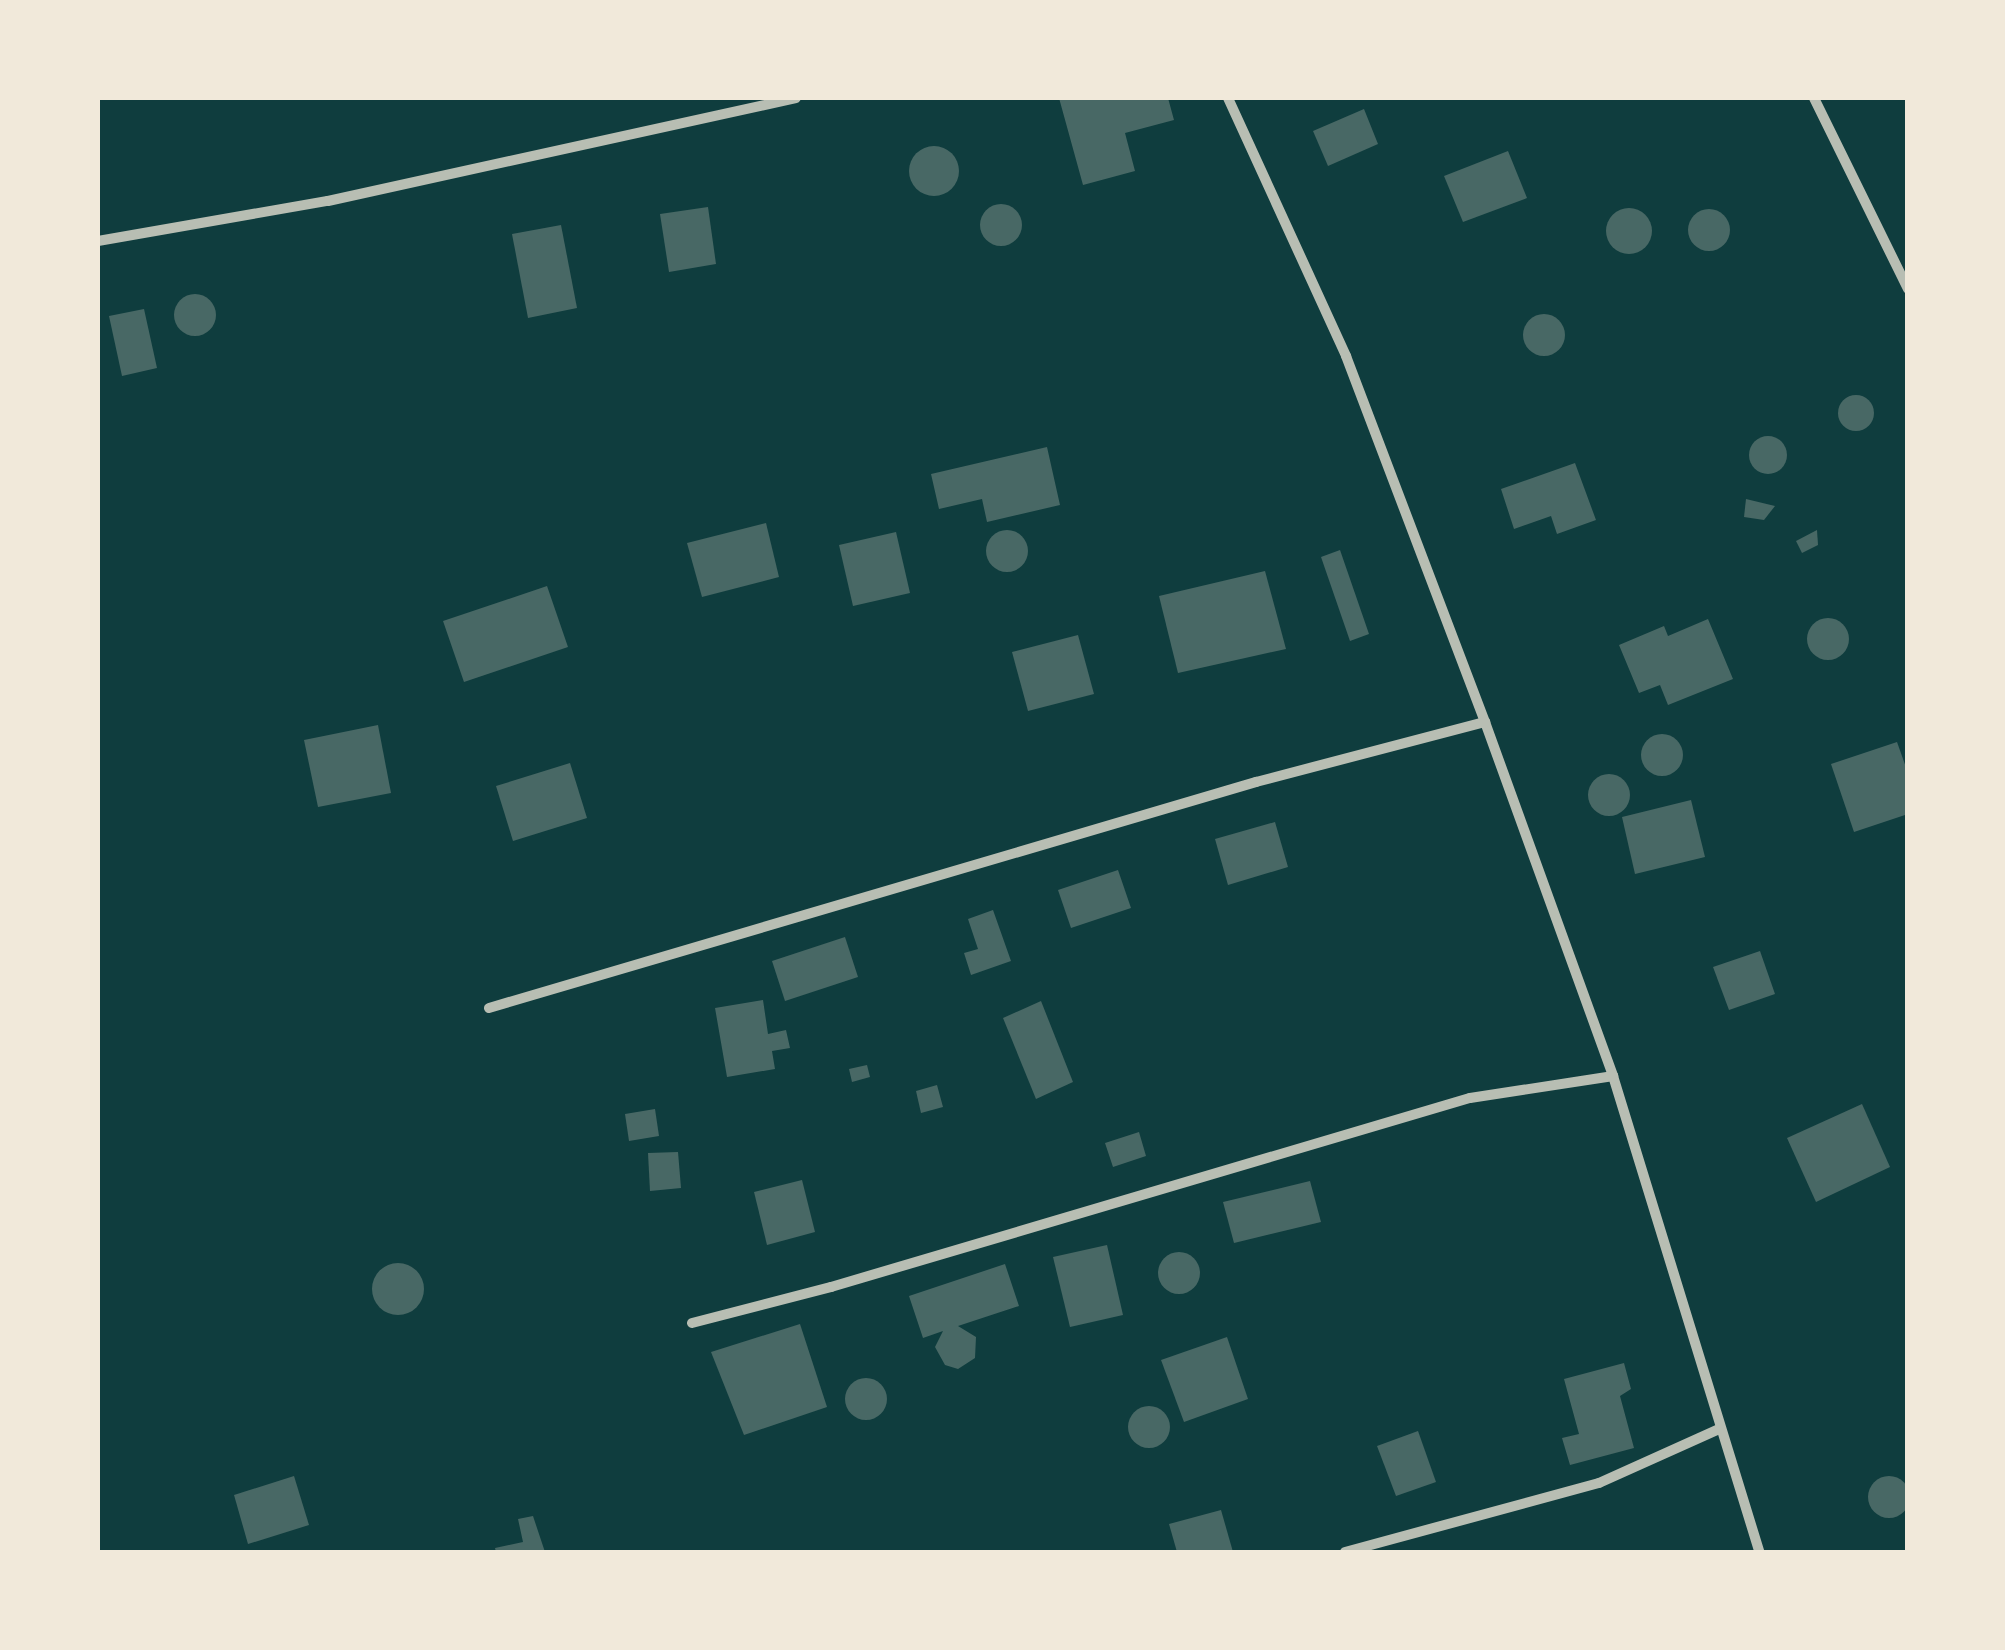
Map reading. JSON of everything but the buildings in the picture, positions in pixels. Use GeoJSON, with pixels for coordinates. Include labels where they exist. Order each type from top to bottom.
{"type":"FeatureCollection","features":[{"type":"Feature","properties":{"kind":"street"},"geometry":{"type":"LineString","coordinates":[[98,241],[328,201],[796,98]]}},
{"type":"Feature","properties":{"kind":"street"},"geometry":{"type":"LineString","coordinates":[[1228,98],[1346,356],[1485,722],[1613,1076],[1759,1552]]}},
{"type":"Feature","properties":{"kind":"street"},"geometry":{"type":"LineString","coordinates":[[1814,98],[1908,288]]}},
{"type":"Feature","properties":{"kind":"street"},"geometry":{"type":"LineString","coordinates":[[489,1008],[1256,782],[1485,722]]}},
{"type":"Feature","properties":{"kind":"street"},"geometry":{"type":"LineString","coordinates":[[692,1322],[831,1287],[1470,1098],[1613,1076]]}},
{"type":"Feature","properties":{"kind":"street"},"geometry":{"type":"LineString","coordinates":[[1345,1552],[1600,1483],[1719,1430]]}}]}
